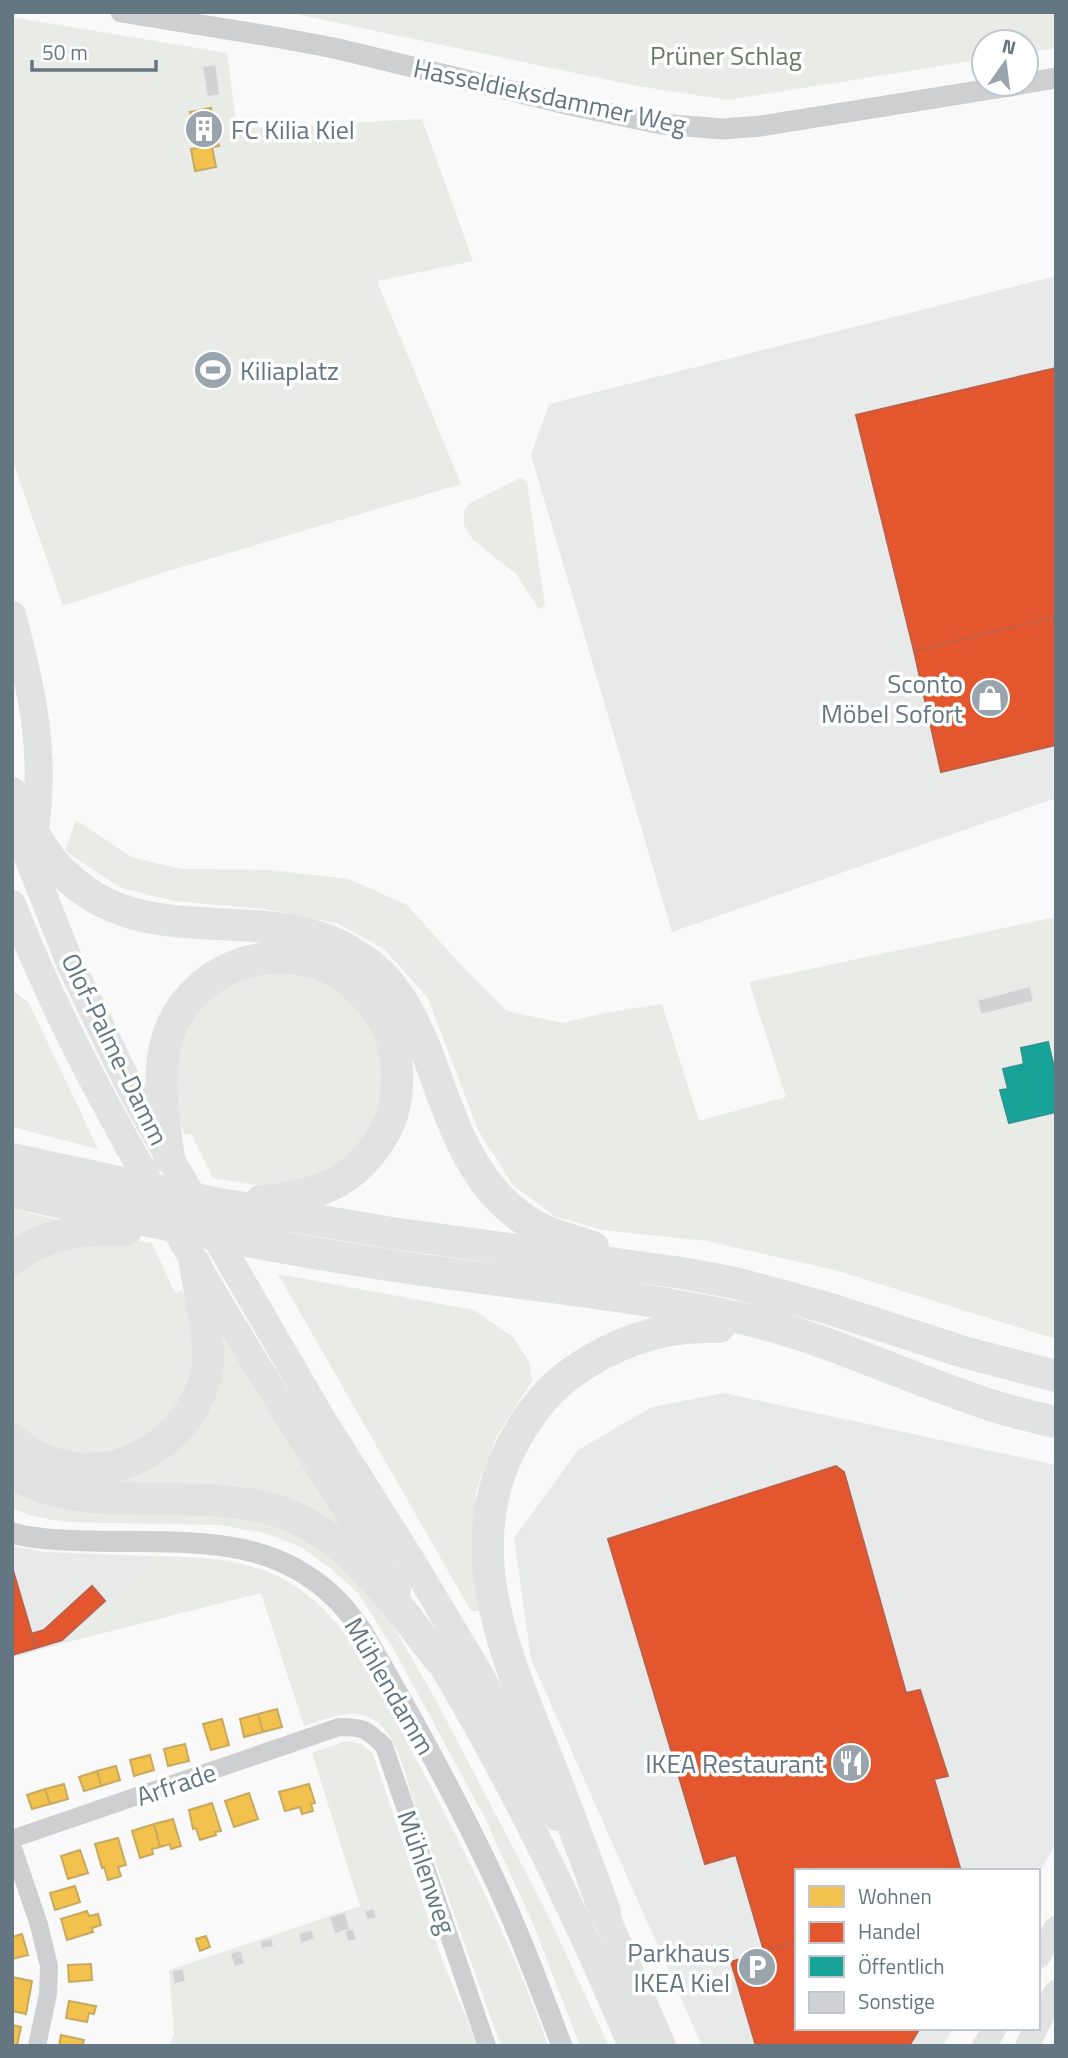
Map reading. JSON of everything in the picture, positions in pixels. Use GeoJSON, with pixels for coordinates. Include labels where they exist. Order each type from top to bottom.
{"type":"FeatureCollection","features":[{"type":"Feature","properties":{"kind":"highway"},"geometry":{"type":"LineString","coordinates":[[12,615],[32,696],[38,743],[26,791],[29,864],[12,920]]}},
{"type":"Feature","properties":{"kind":"highway"},"geometry":{"type":"LineString","coordinates":[[26,791],[53,863],[86,892],[118,909],[149,919],[273,928],[304,933],[340,946],[373,967],[393,987],[419,1031],[459,1137],[494,1194],[523,1218],[561,1238],[682,1273]]}},
{"type":"Feature","properties":{"kind":"highway","name":"Olof-Palme-Damm"},"geometry":{"type":"LineString","coordinates":[[12,817],[70,962],[121,1069],[157,1124]]}},
{"type":"Feature","properties":{"kind":"highway","name":"Olof-Palme-Damm"},"geometry":{"type":"LineString","coordinates":[[12,904],[56,1008],[110,1114],[195,1264],[439,1659],[491,1751],[596,1960],[632,2046]]}},
{"type":"Feature","properties":{"kind":"highway"},"geometry":{"type":"LineString","coordinates":[[169,1158],[157,1124],[164,1053],[168,1037],[182,1007],[193,993],[218,973],[236,965],[270,957],[290,957],[329,967],[362,992],[378,1011],[395,1048],[398,1088],[387,1128],[365,1161],[349,1175],[309,1194],[284,1199],[214,1203]]}},
{"type":"Feature","properties":{"kind":"highway","name":"Olof-Palme-Damm"},"geometry":{"type":"LineString","coordinates":[[169,1158],[323,1420],[477,1670],[545,1793],[605,1912],[662,2046]]}},
{"type":"Feature","properties":{"kind":"highway"},"geometry":{"type":"LineString","coordinates":[[12,1159],[214,1203],[392,1233],[682,1273],[735,1283],[824,1307],[967,1353],[1056,1376]]}},
{"type":"Feature","properties":{"kind":"highway"},"geometry":{"type":"LineString","coordinates":[[12,1192],[211,1235],[386,1265],[635,1299],[720,1314],[793,1331],[841,1347],[971,1399],[1056,1422]]}},
{"type":"Feature","properties":{"kind":"highway"},"geometry":{"type":"LineString","coordinates":[[12,1259],[32,1245],[56,1236],[85,1231],[152,1230],[211,1235]]}},
{"type":"Feature","properties":{"kind":"highway"},"geometry":{"type":"LineString","coordinates":[[12,1439],[36,1457],[60,1465],[81,1469],[102,1468],[130,1462],[163,1443],[178,1430],[200,1394],[207,1373],[208,1349],[195,1264]]}},
{"type":"Feature","properties":{"kind":"highway"},"geometry":{"type":"LineString","coordinates":[[605,1912],[522,1693],[494,1608],[486,1547],[491,1497],[506,1457],[525,1422],[551,1390],[593,1358],[623,1343],[674,1329],[700,1326],[793,1331]]}},
{"type":"Feature","properties":{"kind":"highway"},"geometry":{"type":"LineString","coordinates":[[12,1474],[47,1489],[84,1496],[237,1502],[287,1514],[324,1533],[358,1562],[439,1659]]}},
{"type":"Feature","properties":{"kind":"main road"},"geometry":{"type":"LineString","coordinates":[[1040,1955],[1056,1928]]}},
{"type":"Feature","properties":{"kind":"main road"},"geometry":{"type":"LineString","coordinates":[[1040,2021],[1056,1992]]}},
{"type":"Feature","properties":{"kind":"main road"},"geometry":{"type":"LineString","coordinates":[[984,2046],[994,2030]]}},
{"type":"Feature","properties":{"kind":"main road"},"geometry":{"type":"LineString","coordinates":[[1027,2046],[1035,2030]]}},
{"type":"Feature","properties":{"kind":"street","name":"Hasseldieksdammer Weg"},"geometry":{"type":"LineString","coordinates":[[121,12],[322,46],[581,107],[691,128],[761,126],[970,93]]}},
{"type":"Feature","properties":{"kind":"street","name":"Mühlendamm"},"geometry":{"type":"LineString","coordinates":[[12,1533],[43,1539],[198,1543],[241,1548],[282,1561],[329,1592],[362,1632],[458,1805],[524,1948],[562,2046]]}},
{"type":"Feature","properties":{"kind":"street","name":"Arfrade"},"geometry":{"type":"LineString","coordinates":[[12,1839],[339,1727]]}},
{"type":"Feature","properties":{"kind":"street","name":"Mühlenweg"},"geometry":{"type":"LineString","coordinates":[[339,1727],[358,1727],[384,1746],[487,2046]]}},
{"type":"Feature","properties":{"kind":"street"},"geometry":{"type":"LineString","coordinates":[[12,1845],[50,1966],[48,1994],[37,2046]]}},
{"type":"Feature","properties":{"kind":"shaded area"},"geometry":{"type":"Polygon","coordinates":[[[1056,276],[1056,798],[672,932],[531,455],[549,404],[1056,276]]]}},
{"type":"Feature","properties":{"kind":"shaded area"},"geometry":{"type":"Polygon","coordinates":[[[724,1393],[1056,1465],[1056,1844],[1040,1871],[795,1869],[795,2030],[952,2030],[943,2046],[702,2046],[531,1659],[514,1538],[578,1450],[652,1407],[724,1393]]]}},
{"type":"Feature","properties":{"kind":"shaded area"},"geometry":{"type":"Polygon","coordinates":[[[12,1546],[43,1552],[152,1556],[151,1566],[64,1643],[12,1658],[12,1546]]]}},
{"type":"Feature","properties":{"kind":"green space","name":"Prüner Schlag"},"geometry":{"type":"Polygon","coordinates":[[[286,12],[1056,12],[1056,48],[1040,51],[1040,28],[970,28],[970,61],[728,100],[637,86],[286,12]]]}},
{"type":"Feature","properties":{"kind":"green space","name":"Kiliaplatz"},"geometry":{"type":"Polygon","coordinates":[[[12,17],[227,53],[237,129],[422,119],[473,261],[377,281],[461,484],[162,573],[63,606],[12,459],[12,17]]]}},
{"type":"Feature","properties":{"kind":"green space"},"geometry":{"type":"Polygon","coordinates":[[[520,478],[527,482],[545,606],[539,609],[516,574],[473,540],[464,525],[464,511],[470,503],[520,478]]]}},
{"type":"Feature","properties":{"kind":"green space"},"geometry":{"type":"Polygon","coordinates":[[[76,820],[131,857],[181,869],[270,870],[349,879],[407,905],[507,1011],[563,1023],[662,1004],[699,1121],[786,1097],[749,982],[1056,917],[1056,1339],[835,1270],[707,1241],[602,1230],[554,1216],[512,1184],[478,1130],[428,998],[383,948],[336,923],[265,909],[174,901],[121,888],[65,851],[76,820]]]}},
{"type":"Feature","properties":{"kind":"green space"},"geometry":{"type":"Polygon","coordinates":[[[304,968],[366,1006],[390,1067],[375,1131],[322,1178],[263,1186],[213,1178],[191,1134],[185,1135],[172,1095],[187,1014],[237,974],[304,968]]]}},
{"type":"Feature","properties":{"kind":"green space"},"geometry":{"type":"Polygon","coordinates":[[[12,990],[29,1003],[98,1149],[12,1127],[12,990]]]}},
{"type":"Feature","properties":{"kind":"green space"},"geometry":{"type":"Polygon","coordinates":[[[12,1209],[55,1219],[53,1228],[12,1250],[12,1209]]]}},
{"type":"Feature","properties":{"kind":"green space"},"geometry":{"type":"Polygon","coordinates":[[[112,1237],[152,1243],[175,1293],[182,1290],[190,1311],[198,1370],[156,1437],[77,1459],[12,1430],[12,1267],[32,1253],[112,1237]]]}},
{"type":"Feature","properties":{"kind":"green space"},"geometry":{"type":"Polygon","coordinates":[[[278,1274],[474,1310],[513,1337],[530,1363],[532,1381],[496,1437],[476,1491],[475,1532],[484,1611],[471,1611],[278,1274]]]}},
{"type":"Feature","properties":{"kind":"green space"},"geometry":{"type":"Polygon","coordinates":[[[216,1327],[347,1537],[104,1491],[28,1460],[160,1454],[216,1327]]]}},
{"type":"Feature","properties":{"kind":"green space"},"geometry":{"type":"Polygon","coordinates":[[[12,1490],[191,1510],[285,1525],[348,1567],[391,1622],[437,1702],[547,1913],[609,2046],[580,2046],[534,1926],[484,1816],[393,1648],[358,1593],[301,1547],[264,1533],[219,1525],[65,1522],[12,1509],[12,1490]]]}},
{"type":"Feature","properties":{"kind":"green space"},"geometry":{"type":"Polygon","coordinates":[[[152,1556],[189,1557],[244,1564],[295,1586],[334,1620],[379,1687],[470,1863],[504,1935],[548,2046],[501,2046],[394,1743],[379,1723],[357,1714],[337,1716],[304,1726],[261,1593],[64,1643],[151,1566],[152,1556]]]}},
{"type":"Feature","properties":{"kind":"green space"},"geometry":{"type":"Polygon","coordinates":[[[346,1741],[362,1744],[373,1754],[443,1962],[478,2046],[170,2046],[174,2033],[169,1970],[360,1906],[312,1753],[346,1741]]]}},
{"type":"Feature","properties":{"kind":"building: Wohnen","name":"FC Kilia Kiel"},"geometry":{"type":"Polygon","coordinates":[[[211,108],[219,146],[212,147],[216,167],[195,171],[191,149],[197,148],[190,112],[211,108]]]}},
{"type":"Feature","properties":{"kind":"building: Wohnen"},"geometry":{"type":"Polygon","coordinates":[[[277,1709],[282,1727],[263,1732],[258,1714],[277,1709]]]}},
{"type":"Feature","properties":{"kind":"building: Wohnen"},"geometry":{"type":"Polygon","coordinates":[[[258,1714],[263,1732],[244,1737],[240,1719],[258,1714]]]}},
{"type":"Feature","properties":{"kind":"building: Wohnen"},"geometry":{"type":"Polygon","coordinates":[[[222,1719],[229,1745],[211,1750],[203,1724],[222,1719]]]}},
{"type":"Feature","properties":{"kind":"building: Wohnen"},"geometry":{"type":"Polygon","coordinates":[[[185,1744],[189,1761],[168,1766],[164,1749],[185,1744]]]}},
{"type":"Feature","properties":{"kind":"building: Wohnen"},"geometry":{"type":"Polygon","coordinates":[[[150,1755],[154,1770],[134,1776],[130,1760],[150,1755]]]}},
{"type":"Feature","properties":{"kind":"building: Wohnen"},"geometry":{"type":"Polygon","coordinates":[[[116,1766],[120,1780],[101,1786],[97,1771],[116,1766]]]}},
{"type":"Feature","properties":{"kind":"building: Wohnen"},"geometry":{"type":"Polygon","coordinates":[[[97,1771],[101,1786],[84,1791],[79,1777],[97,1771]]]}},
{"type":"Feature","properties":{"kind":"building: Wohnen"},"geometry":{"type":"Polygon","coordinates":[[[64,1784],[68,1799],[50,1804],[45,1789],[64,1784]]]}},
{"type":"Feature","properties":{"kind":"building: Wohnen"},"geometry":{"type":"Polygon","coordinates":[[[309,1784],[315,1803],[311,1804],[313,1811],[302,1814],[300,1807],[285,1811],[279,1792],[309,1784]]]}},
{"type":"Feature","properties":{"kind":"building: Wohnen"},"geometry":{"type":"Polygon","coordinates":[[[45,1789],[50,1804],[32,1809],[27,1795],[45,1789]]]}},
{"type":"Feature","properties":{"kind":"building: Wohnen"},"geometry":{"type":"Polygon","coordinates":[[[249,1793],[258,1819],[234,1827],[225,1801],[249,1793]]]}},
{"type":"Feature","properties":{"kind":"building: Wohnen"},"geometry":{"type":"Polygon","coordinates":[[[212,1803],[221,1831],[200,1840],[196,1828],[193,1829],[189,1810],[212,1803]]]}},
{"type":"Feature","properties":{"kind":"building: Wohnen"},"geometry":{"type":"Polygon","coordinates":[[[173,1819],[181,1846],[171,1849],[170,1844],[160,1847],[154,1824],[173,1819]]]}},
{"type":"Feature","properties":{"kind":"building: Wohnen"},"geometry":{"type":"Polygon","coordinates":[[[154,1824],[160,1847],[152,1849],[153,1854],[140,1858],[132,1831],[154,1824]]]}},
{"type":"Feature","properties":{"kind":"building: Wohnen"},"geometry":{"type":"Polygon","coordinates":[[[118,1838],[126,1865],[118,1867],[121,1876],[108,1880],[95,1844],[118,1838]]]}},
{"type":"Feature","properties":{"kind":"building: Wohnen"},"geometry":{"type":"Polygon","coordinates":[[[80,1850],[88,1873],[68,1879],[61,1856],[80,1850]]]}},
{"type":"Feature","properties":{"kind":"building: Wohnen"},"geometry":{"type":"Polygon","coordinates":[[[75,1886],[80,1902],[55,1910],[50,1893],[75,1886]]]}},
{"type":"Feature","properties":{"kind":"building: Wohnen"},"geometry":{"type":"Polygon","coordinates":[[[87,1911],[89,1916],[98,1914],[101,1925],[92,1928],[93,1932],[67,1940],[61,1919],[87,1911]]]}},
{"type":"Feature","properties":{"kind":"building: Wohnen"},"geometry":{"type":"Polygon","coordinates":[[[22,1934],[28,1955],[12,1959],[12,1937],[22,1934]]]}},
{"type":"Feature","properties":{"kind":"building: Wohnen"},"geometry":{"type":"Polygon","coordinates":[[[206,1936],[210,1947],[200,1951],[196,1939],[206,1936]]]}},
{"type":"Feature","properties":{"kind":"building: Wohnen"},"geometry":{"type":"Polygon","coordinates":[[[91,1964],[92,1980],[69,1982],[68,1965],[91,1964]]]}},
{"type":"Feature","properties":{"kind":"building: Wohnen"},"geometry":{"type":"Polygon","coordinates":[[[12,1977],[32,1981],[26,2014],[12,2011],[12,1977]]]}},
{"type":"Feature","properties":{"kind":"building: Wohnen"},"geometry":{"type":"Polygon","coordinates":[[[69,2001],[96,2006],[94,2014],[89,2013],[87,2022],[66,2018],[69,2001]]]}},
{"type":"Feature","properties":{"kind":"building: Wohnen"},"geometry":{"type":"Polygon","coordinates":[[[12,2025],[21,2027],[17,2046],[12,2045],[12,2025]]]}},
{"type":"Feature","properties":{"kind":"building: Wohnen"},"geometry":{"type":"Polygon","coordinates":[[[61,2035],[84,2040],[82,2046],[59,2046],[61,2035]]]}},
{"type":"Feature","properties":{"kind":"building: Handel"},"geometry":{"type":"Polygon","coordinates":[[[1056,368],[1056,617],[914,651],[856,415],[1056,368]]]}},
{"type":"Feature","properties":{"kind":"building: Handel","name":"Sconto Möbel Sofort"},"geometry":{"type":"Polygon","coordinates":[[[1056,617],[1056,745],[941,772],[914,651],[1056,617]]]}},
{"type":"Feature","properties":{"kind":"building: Handel"},"geometry":{"type":"Polygon","coordinates":[[[836,1466],[844,1472],[906,1693],[920,1690],[948,1776],[934,1779],[960,1869],[795,1869],[795,1942],[764,1951],[736,1855],[705,1864],[608,1539],[836,1466]]]}},
{"type":"Feature","properties":{"kind":"building: Handel"},"geometry":{"type":"Polygon","coordinates":[[[12,1567],[36,1648],[12,1655],[12,1567]]]}},
{"type":"Feature","properties":{"kind":"building: Handel"},"geometry":{"type":"Polygon","coordinates":[[[92,1586],[105,1601],[62,1640],[36,1648],[31,1634],[44,1630],[92,1586]]]}},
{"type":"Feature","properties":{"kind":"building: Handel"},"geometry":{"type":"Polygon","coordinates":[[[795,1942],[795,2030],[919,2030],[909,2046],[756,2046],[731,1962],[795,1942]]]}},
{"type":"Feature","properties":{"kind":"building: Öffentlich"},"geometry":{"type":"Polygon","coordinates":[[[1048,1042],[1056,1076],[1056,1112],[1009,1123],[1000,1090],[1008,1089],[1003,1069],[1024,1064],[1021,1048],[1048,1042]]]}},
{"type":"Feature","properties":{"kind":"building: Sonstige"},"geometry":{"type":"Polygon","coordinates":[[[216,64],[220,95],[207,97],[202,66],[216,64]]]}},
{"type":"Feature","properties":{"kind":"building: Sonstige"},"geometry":{"type":"Polygon","coordinates":[[[1030,986],[1034,1001],[981,1015],[977,1000],[1030,986]]]}},
{"type":"Feature","properties":{"kind":"building: Sonstige"},"geometry":{"type":"Polygon","coordinates":[[[374,1908],[377,1918],[367,1920],[364,1911],[374,1908]]]}},
{"type":"Feature","properties":{"kind":"building: Sonstige"},"geometry":{"type":"Polygon","coordinates":[[[345,1912],[350,1929],[335,1934],[329,1917],[345,1912]]]}},
{"type":"Feature","properties":{"kind":"building: Sonstige"},"geometry":{"type":"Polygon","coordinates":[[[353,1928],[357,1940],[348,1942],[344,1931],[353,1928]]]}},
{"type":"Feature","properties":{"kind":"building: Sonstige"},"geometry":{"type":"Polygon","coordinates":[[[312,1929],[315,1939],[301,1944],[298,1934],[312,1929]]]}},
{"type":"Feature","properties":{"kind":"building: Sonstige"},"geometry":{"type":"Polygon","coordinates":[[[272,1938],[274,1947],[261,1949],[260,1941],[272,1938]]]}},
{"type":"Feature","properties":{"kind":"building: Sonstige"},"geometry":{"type":"Polygon","coordinates":[[[241,1950],[245,1964],[234,1967],[230,1953],[241,1950]]]}},
{"type":"Feature","properties":{"kind":"building: Sonstige"},"geometry":{"type":"Polygon","coordinates":[[[183,1968],[186,1981],[174,1985],[172,1971],[183,1968]]]}},
{"type":"Feature","properties":{"kind":"place","name":"FC Kilia Kiel"},"geometry":{"type":"Point","coordinates":[204,129]}},
{"type":"Feature","properties":{"kind":"place","name":"Kiliaplatz"},"geometry":{"type":"Point","coordinates":[213,370]}},
{"type":"Feature","properties":{"kind":"place","name":"Sconto Möbel Sofort"},"geometry":{"type":"Point","coordinates":[990,698]}},
{"type":"Feature","properties":{"kind":"place","name":"IKEA Restaurant"},"geometry":{"type":"Point","coordinates":[851,1763]}},
{"type":"Feature","properties":{"kind":"place","name":"Parkhaus IKEA Kiel"},"geometry":{"type":"Point","coordinates":[757,1967]}}]}
